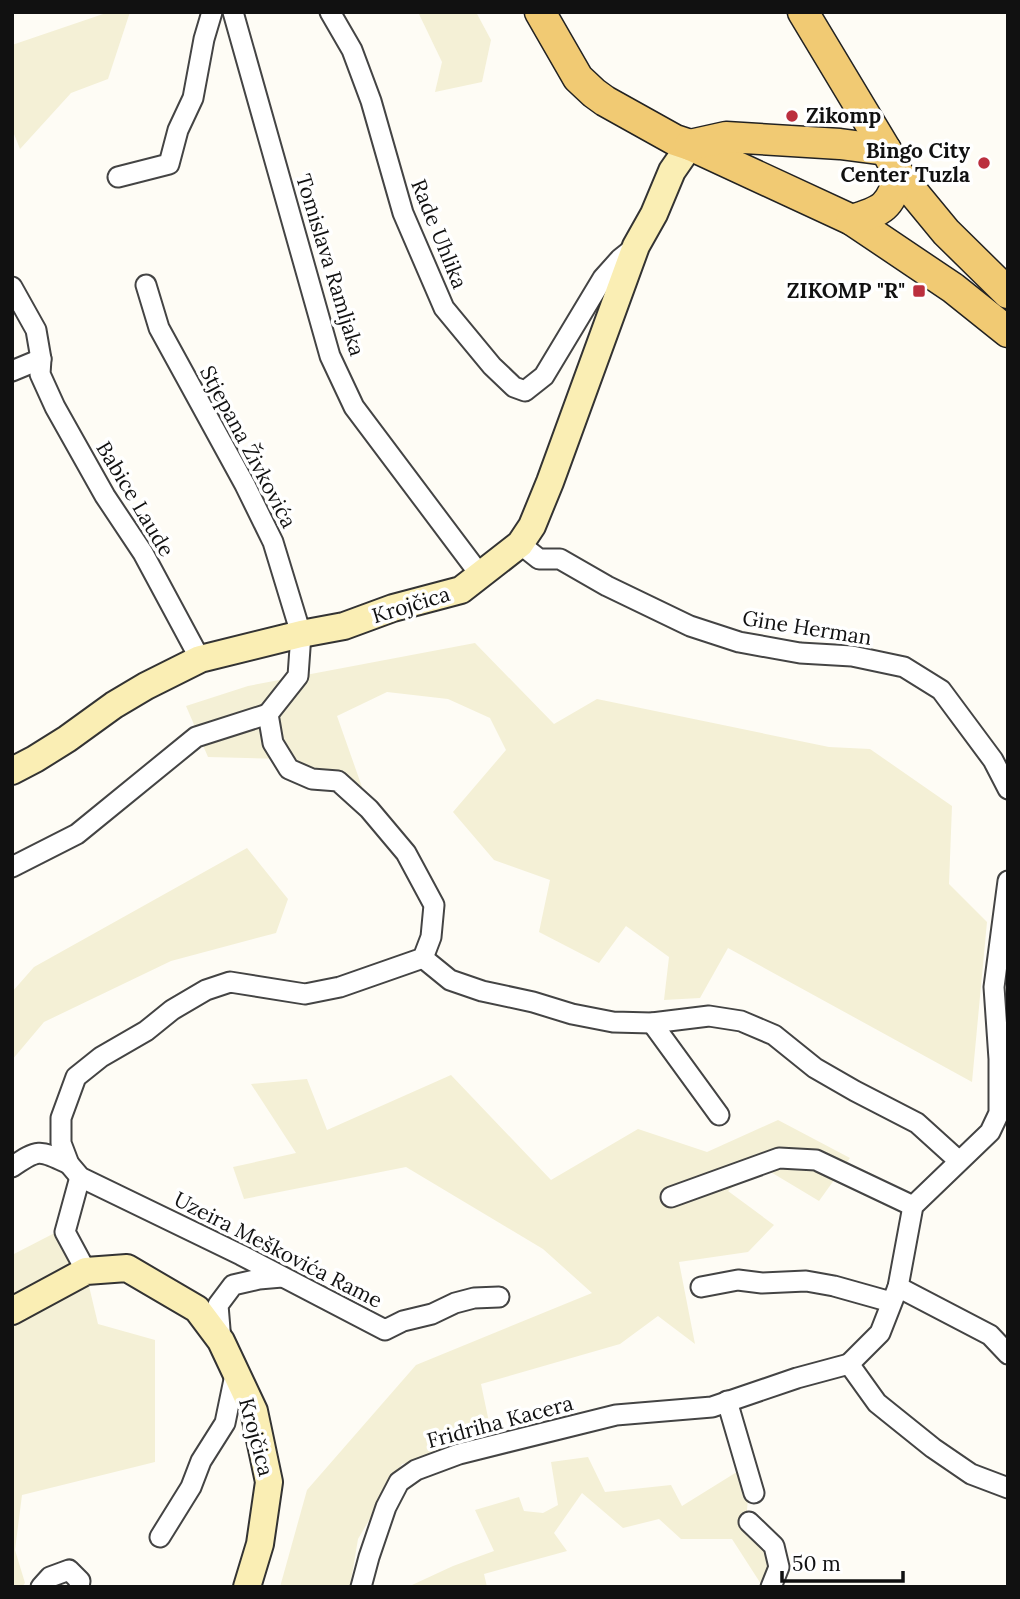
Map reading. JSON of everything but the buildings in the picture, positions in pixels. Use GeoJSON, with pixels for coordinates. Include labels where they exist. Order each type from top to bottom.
{"type":"FeatureCollection","features":[{"type":"Feature","properties":{"kind":"main road"},"geometry":{"type":"LineString","coordinates":[[540,12],[578,78],[605,102],[675,140],[852,220],[953,288],[1008,332]]}},
{"type":"Feature","properties":{"kind":"main road"},"geometry":{"type":"LineString","coordinates":[[803,12],[892,162],[946,232],[1008,293]]}},
{"type":"Feature","properties":{"kind":"main road"},"geometry":{"type":"LineString","coordinates":[[690,145],[726,137],[840,144],[892,162]]}},
{"type":"Feature","properties":{"kind":"main road","name":"Krojčica"},"geometry":{"type":"LineString","coordinates":[[12,771],[67,739],[114,705],[200,659],[344,626],[393,608],[461,590],[520,544],[532,526],[550,482],[636,246],[654,214],[672,170],[690,145]]}},
{"type":"Feature","properties":{"kind":"main road"},"geometry":{"type":"LineString","coordinates":[[852,220],[870,215],[891,199],[892,162]]}},
{"type":"Feature","properties":{"kind":"main road","name":"Krojčica"},"geometry":{"type":"LineString","coordinates":[[12,1311],[86,1271],[127,1268],[197,1309],[221,1341],[254,1411],[270,1482],[260,1544],[247,1587]]}},
{"type":"Feature","properties":{"kind":"street"},"geometry":{"type":"LineString","coordinates":[[118,177],[169,164],[178,130],[193,98],[212,12]]}},
{"type":"Feature","properties":{"kind":"street","name":"Tomislava Ramljaka"},"geometry":{"type":"LineString","coordinates":[[233,12],[330,356],[354,407],[481,576]]}},
{"type":"Feature","properties":{"kind":"street","name":"Rade Uhlika"},"geometry":{"type":"LineString","coordinates":[[330,12],[352,50],[371,100],[402,213],[444,308],[492,366],[514,387],[525,391],[544,376],[603,278],[636,246]]}},
{"type":"Feature","properties":{"kind":"street","name":"Stjepana Živkovića"},"geometry":{"type":"LineString","coordinates":[[146,285],[159,328],[273,542],[301,634]]}},
{"type":"Feature","properties":{"kind":"street","name":"Babice Laude"},"geometry":{"type":"LineString","coordinates":[[12,287],[36,330],[41,359],[40,374],[55,407],[105,496],[143,553],[200,659]]}},
{"type":"Feature","properties":{"kind":"street"},"geometry":{"type":"LineString","coordinates":[[12,371],[41,359]]}},
{"type":"Feature","properties":{"kind":"street","name":"Gine Herman"},"geometry":{"type":"LineString","coordinates":[[520,544],[539,559],[559,559],[607,586],[690,626],[739,642],[800,653],[852,656],[904,667],[942,690],[993,760],[1008,789]]}},
{"type":"Feature","properties":{"kind":"street"},"geometry":{"type":"LineString","coordinates":[[12,867],[77,834],[195,737],[268,714],[298,676],[301,634]]}},
{"type":"Feature","properties":{"kind":"street"},"geometry":{"type":"LineString","coordinates":[[86,1271],[65,1233],[75,1171],[61,1143],[61,1118],[76,1076],[206,989],[230,982],[305,994],[340,987],[423,958],[431,937],[434,905],[406,853],[369,809],[338,781],[312,779],[289,769],[273,743],[268,714]]}},
{"type":"Feature","properties":{"kind":"street"},"geometry":{"type":"LineString","coordinates":[[1008,881],[994,987],[1003,1112],[990,1132],[914,1206],[895,1295],[880,1333],[849,1363],[877,1403],[933,1448],[971,1474],[1008,1488]]}},
{"type":"Feature","properties":{"kind":"street"},"geometry":{"type":"LineString","coordinates":[[423,958],[450,980],[572,1014],[613,1022],[652,1023],[709,1016],[741,1021],[774,1035],[815,1069],[917,1123],[959,1161]]}},
{"type":"Feature","properties":{"kind":"street"},"geometry":{"type":"LineString","coordinates":[[652,1023],[719,1115]]}},
{"type":"Feature","properties":{"kind":"street","name":"Uzeira Meškovića Rame"},"geometry":{"type":"LineString","coordinates":[[12,1167],[30,1154],[44,1152],[75,1171],[385,1330],[403,1321],[432,1314],[474,1297],[499,1297]]}},
{"type":"Feature","properties":{"kind":"street"},"geometry":{"type":"LineString","coordinates":[[671,1197],[779,1158],[816,1160],[914,1206]]}},
{"type":"Feature","properties":{"kind":"street"},"geometry":{"type":"LineString","coordinates":[[221,1341],[218,1305],[233,1285],[282,1277]]}},
{"type":"Feature","properties":{"kind":"street"},"geometry":{"type":"LineString","coordinates":[[701,1286],[738,1280],[762,1283],[806,1281],[895,1295],[990,1335],[1008,1354]]}},
{"type":"Feature","properties":{"kind":"street","name":"Fridriha Kacera"},"geometry":{"type":"LineString","coordinates":[[361,1587],[386,1507],[399,1482],[416,1470],[459,1454],[617,1415],[712,1407],[849,1363]]}},
{"type":"Feature","properties":{"kind":"street","name":"Krojčica"},"geometry":{"type":"LineString","coordinates":[[160,1537],[191,1487],[201,1461],[225,1423],[236,1370]]}},
{"type":"Feature","properties":{"kind":"street"},"geometry":{"type":"LineString","coordinates":[[727,1401],[754,1493]]}},
{"type":"Feature","properties":{"kind":"street"},"geometry":{"type":"LineString","coordinates":[[749,1522],[774,1546],[779,1567],[771,1587]]}},
{"type":"Feature","properties":{"kind":"street"},"geometry":{"type":"LineString","coordinates":[[41,1587],[50,1577],[69,1570],[80,1581],[79,1587]]}},
{"type":"Feature","properties":{"kind":"shaded area"},"geometry":{"type":"Polygon","coordinates":[[[109,12],[130,12],[108,79],[71,93],[20,149],[12,129],[12,45],[109,12]]]}},
{"type":"Feature","properties":{"kind":"shaded area"},"geometry":{"type":"Polygon","coordinates":[[[418,12],[476,12],[491,40],[482,82],[435,92],[442,62],[418,12]]]}},
{"type":"Feature","properties":{"kind":"shaded area"},"geometry":{"type":"Polygon","coordinates":[[[475,643],[554,724],[597,699],[829,747],[870,749],[952,806],[949,884],[987,922],[972,1082],[728,948],[700,998],[664,1000],[669,957],[626,926],[599,963],[539,932],[550,880],[494,860],[453,812],[506,750],[490,718],[448,699],[387,692],[337,716],[368,804],[286,759],[208,757],[186,706],[248,686],[475,643]]]}},
{"type":"Feature","properties":{"kind":"shaded area"},"geometry":{"type":"Polygon","coordinates":[[[247,848],[288,899],[276,933],[171,961],[44,1022],[12,1060],[12,992],[34,967],[247,848]]]}},
{"type":"Feature","properties":{"kind":"shaded area"},"geometry":{"type":"Polygon","coordinates":[[[451,1075],[551,1180],[638,1129],[707,1152],[778,1120],[850,1158],[819,1201],[759,1165],[728,1191],[774,1225],[748,1252],[679,1262],[695,1344],[658,1316],[620,1344],[481,1384],[494,1446],[402,1464],[358,1539],[350,1587],[280,1587],[307,1490],[416,1365],[592,1293],[543,1249],[406,1167],[244,1199],[233,1167],[296,1153],[251,1084],[307,1079],[327,1130],[451,1075]]]}},
{"type":"Feature","properties":{"kind":"shaded area"},"geometry":{"type":"Polygon","coordinates":[[[74,1223],[98,1324],[155,1340],[155,1462],[22,1495],[15,1550],[25,1583],[22,1587],[12,1587],[12,1255],[74,1223]]]}},
{"type":"Feature","properties":{"kind":"shaded area"},"geometry":{"type":"Polygon","coordinates":[[[588,1457],[605,1492],[671,1485],[682,1506],[740,1470],[748,1498],[745,1534],[771,1558],[761,1584],[732,1539],[681,1539],[659,1519],[623,1528],[582,1493],[554,1533],[567,1551],[484,1574],[487,1587],[413,1587],[412,1585],[453,1566],[494,1551],[475,1510],[519,1497],[524,1511],[543,1513],[558,1505],[551,1462],[588,1457]]]}},
{"type":"Feature","properties":{"kind":"place","name":"Zikomp"},"geometry":{"type":"Point","coordinates":[792,116]}},
{"type":"Feature","properties":{"kind":"place","name":"Bingo City Center Tuzla"},"geometry":{"type":"Point","coordinates":[984,163]}},
{"type":"Feature","properties":{"kind":"place","name":"ZIKOMP \"R\""},"geometry":{"type":"Point","coordinates":[919,291]}}]}
